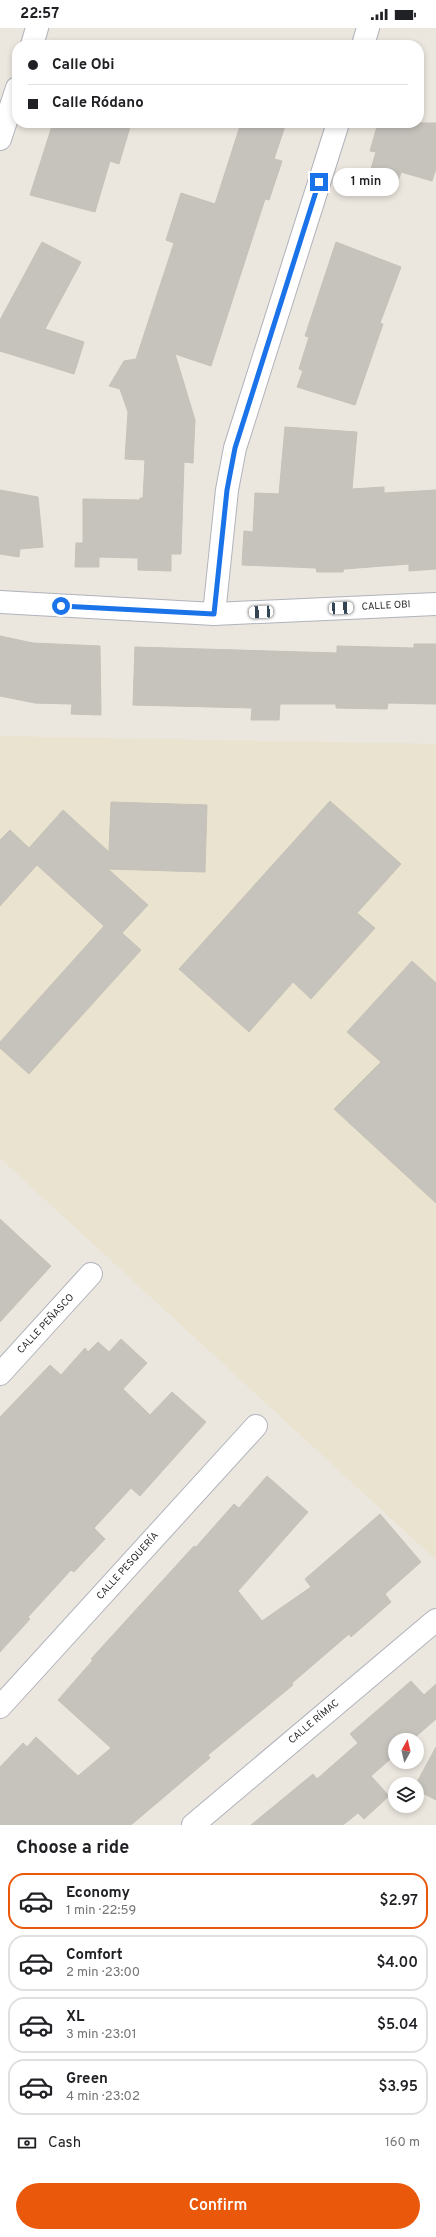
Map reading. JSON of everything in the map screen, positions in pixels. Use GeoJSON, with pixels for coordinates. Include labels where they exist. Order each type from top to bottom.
{"type":"FeatureCollection","features":[{"type":"Feature","properties":{"kind":"street"},"geometry":{"type":"LineString","coordinates":[[33,40],[37,28]]}},
{"type":"Feature","properties":{"kind":"street"},"geometry":{"type":"LineString","coordinates":[[364,40],[368,28]]}},
{"type":"Feature","properties":{"kind":"street"},"geometry":{"type":"LineString","coordinates":[[0,139],[12,103]]}},
{"type":"Feature","properties":{"kind":"street"},"geometry":{"type":"LineString","coordinates":[[214,614],[227,490],[235,448],[336,128]]}},
{"type":"Feature","properties":{"kind":"street","name":"CALLE OBI"},"geometry":{"type":"LineString","coordinates":[[0,602],[214,614],[436,604]]}},
{"type":"Feature","properties":{"kind":"street","name":"CALLE PEÑASCO"},"geometry":{"type":"LineString","coordinates":[[0,1374],[91,1274]]}},
{"type":"Feature","properties":{"kind":"street","name":"CALLE PESQUERÍA"},"geometry":{"type":"LineString","coordinates":[[0,1707],[256,1426]]}},
{"type":"Feature","properties":{"kind":"street","name":"CALLE RÍMAC"},"geometry":{"type":"LineString","coordinates":[[193,1825],[436,1620]]}},
{"type":"Feature","properties":{"kind":"shaded area"},"geometry":{"type":"Polygon","coordinates":[[[0,736],[436,744],[436,1560],[0,1158],[0,736]]]}},
{"type":"Feature","properties":{"kind":"building"},"geometry":{"type":"Polygon","coordinates":[[[424,123],[436,123],[436,168],[432,181],[401,172],[396,188],[368,179],[376,152],[370,151],[377,128],[424,128],[424,123]]]}},
{"type":"Feature","properties":{"kind":"building"},"geometry":{"type":"Polygon","coordinates":[[[51,128],[130,128],[119,164],[110,161],[95,212],[30,195],[51,128]]]}},
{"type":"Feature","properties":{"kind":"building"},"geometry":{"type":"Polygon","coordinates":[[[239,128],[284,128],[274,159],[282,161],[269,200],[265,199],[211,366],[175,354],[195,420],[193,463],[184,462],[181,554],[171,554],[171,571],[138,570],[138,558],[99,557],[99,567],[75,567],[76,543],[83,543],[83,499],[140,500],[140,498],[143,498],[145,460],[125,459],[128,412],[120,389],[109,386],[124,361],[136,359],[174,243],[166,240],[181,193],[215,204],[239,128]]]}},
{"type":"Feature","properties":{"kind":"building"},"geometry":{"type":"Polygon","coordinates":[[[42,242],[81,262],[45,329],[84,342],[74,374],[0,351],[0,320],[42,242]]]}},
{"type":"Feature","properties":{"kind":"building"},"geometry":{"type":"Polygon","coordinates":[[[336,242],[401,267],[380,323],[383,324],[355,405],[297,387],[303,371],[299,369],[309,337],[305,336],[336,242]]]}},
{"type":"Feature","properties":{"kind":"building"},"geometry":{"type":"Polygon","coordinates":[[[285,427],[357,432],[352,489],[384,487],[384,493],[436,490],[436,569],[409,571],[409,564],[344,569],[343,572],[317,572],[316,568],[242,565],[244,531],[253,532],[255,493],[279,494],[285,427]]]}},
{"type":"Feature","properties":{"kind":"building"},"geometry":{"type":"Polygon","coordinates":[[[0,490],[38,497],[43,547],[20,549],[19,557],[0,554],[0,490]]]}},
{"type":"Feature","properties":{"kind":"building"},"geometry":{"type":"Polygon","coordinates":[[[0,636],[33,643],[100,646],[101,715],[71,714],[72,704],[35,703],[0,696],[0,636]]]}},
{"type":"Feature","properties":{"kind":"building"},"geometry":{"type":"Polygon","coordinates":[[[414,644],[436,644],[436,704],[388,703],[387,709],[336,708],[336,704],[280,704],[279,720],[251,720],[252,708],[133,705],[135,647],[337,653],[337,646],[414,648],[414,644]]]}},
{"type":"Feature","properties":{"kind":"building"},"geometry":{"type":"Polygon","coordinates":[[[330,801],[401,864],[357,913],[375,928],[311,999],[293,982],[249,1032],[179,969],[330,801]]]}},
{"type":"Feature","properties":{"kind":"building"},"geometry":{"type":"Polygon","coordinates":[[[111,802],[207,805],[205,872],[108,869],[148,905],[122,933],[141,950],[29,1074],[0,1048],[0,1042],[104,926],[37,865],[0,906],[0,840],[10,830],[29,848],[63,810],[109,852],[111,802]]]}},
{"type":"Feature","properties":{"kind":"building"},"geometry":{"type":"Polygon","coordinates":[[[412,961],[436,983],[436,1203],[334,1109],[381,1062],[347,1032],[412,961]]]}},
{"type":"Feature","properties":{"kind":"building"},"geometry":{"type":"Polygon","coordinates":[[[0,1219],[51,1266],[0,1322],[0,1219]]]}},
{"type":"Feature","properties":{"kind":"building"},"geometry":{"type":"Polygon","coordinates":[[[121,1339],[147,1363],[123,1389],[150,1415],[172,1392],[206,1422],[140,1496],[131,1488],[94,1528],[105,1539],[74,1572],[71,1570],[28,1617],[30,1619],[0,1652],[0,1417],[50,1365],[61,1375],[85,1348],[88,1352],[98,1342],[109,1352],[121,1339]]]}},
{"type":"Feature","properties":{"kind":"building"},"geometry":{"type":"Polygon","coordinates":[[[267,1476],[308,1512],[238,1591],[262,1621],[311,1587],[305,1579],[380,1514],[421,1562],[385,1594],[391,1602],[351,1637],[349,1634],[292,1683],[293,1685],[208,1755],[210,1758],[131,1825],[0,1825],[0,1767],[23,1743],[27,1747],[36,1737],[78,1776],[111,1748],[58,1700],[93,1660],[91,1659],[194,1546],[196,1547],[234,1504],[239,1508],[267,1476]]]}},
{"type":"Feature","properties":{"kind":"building"},"geometry":{"type":"Polygon","coordinates":[[[411,1681],[424,1695],[436,1684],[436,1719],[420,1733],[388,1733],[388,1761],[371,1776],[388,1795],[388,1797],[364,1819],[358,1813],[343,1825],[251,1825],[313,1774],[317,1779],[358,1743],[350,1734],[411,1681]]]}},
{"type":"Feature","properties":{"kind":"building"},"geometry":{"type":"Polygon","coordinates":[[[436,1747],[436,1800],[424,1794],[424,1777],[420,1777],[436,1747]]]}},
{"type":"Feature","properties":{"kind":"route"},"geometry":{"type":"LineString","coordinates":[[61,606],[214,614],[227,490],[235,448],[319,182]]}}]}
